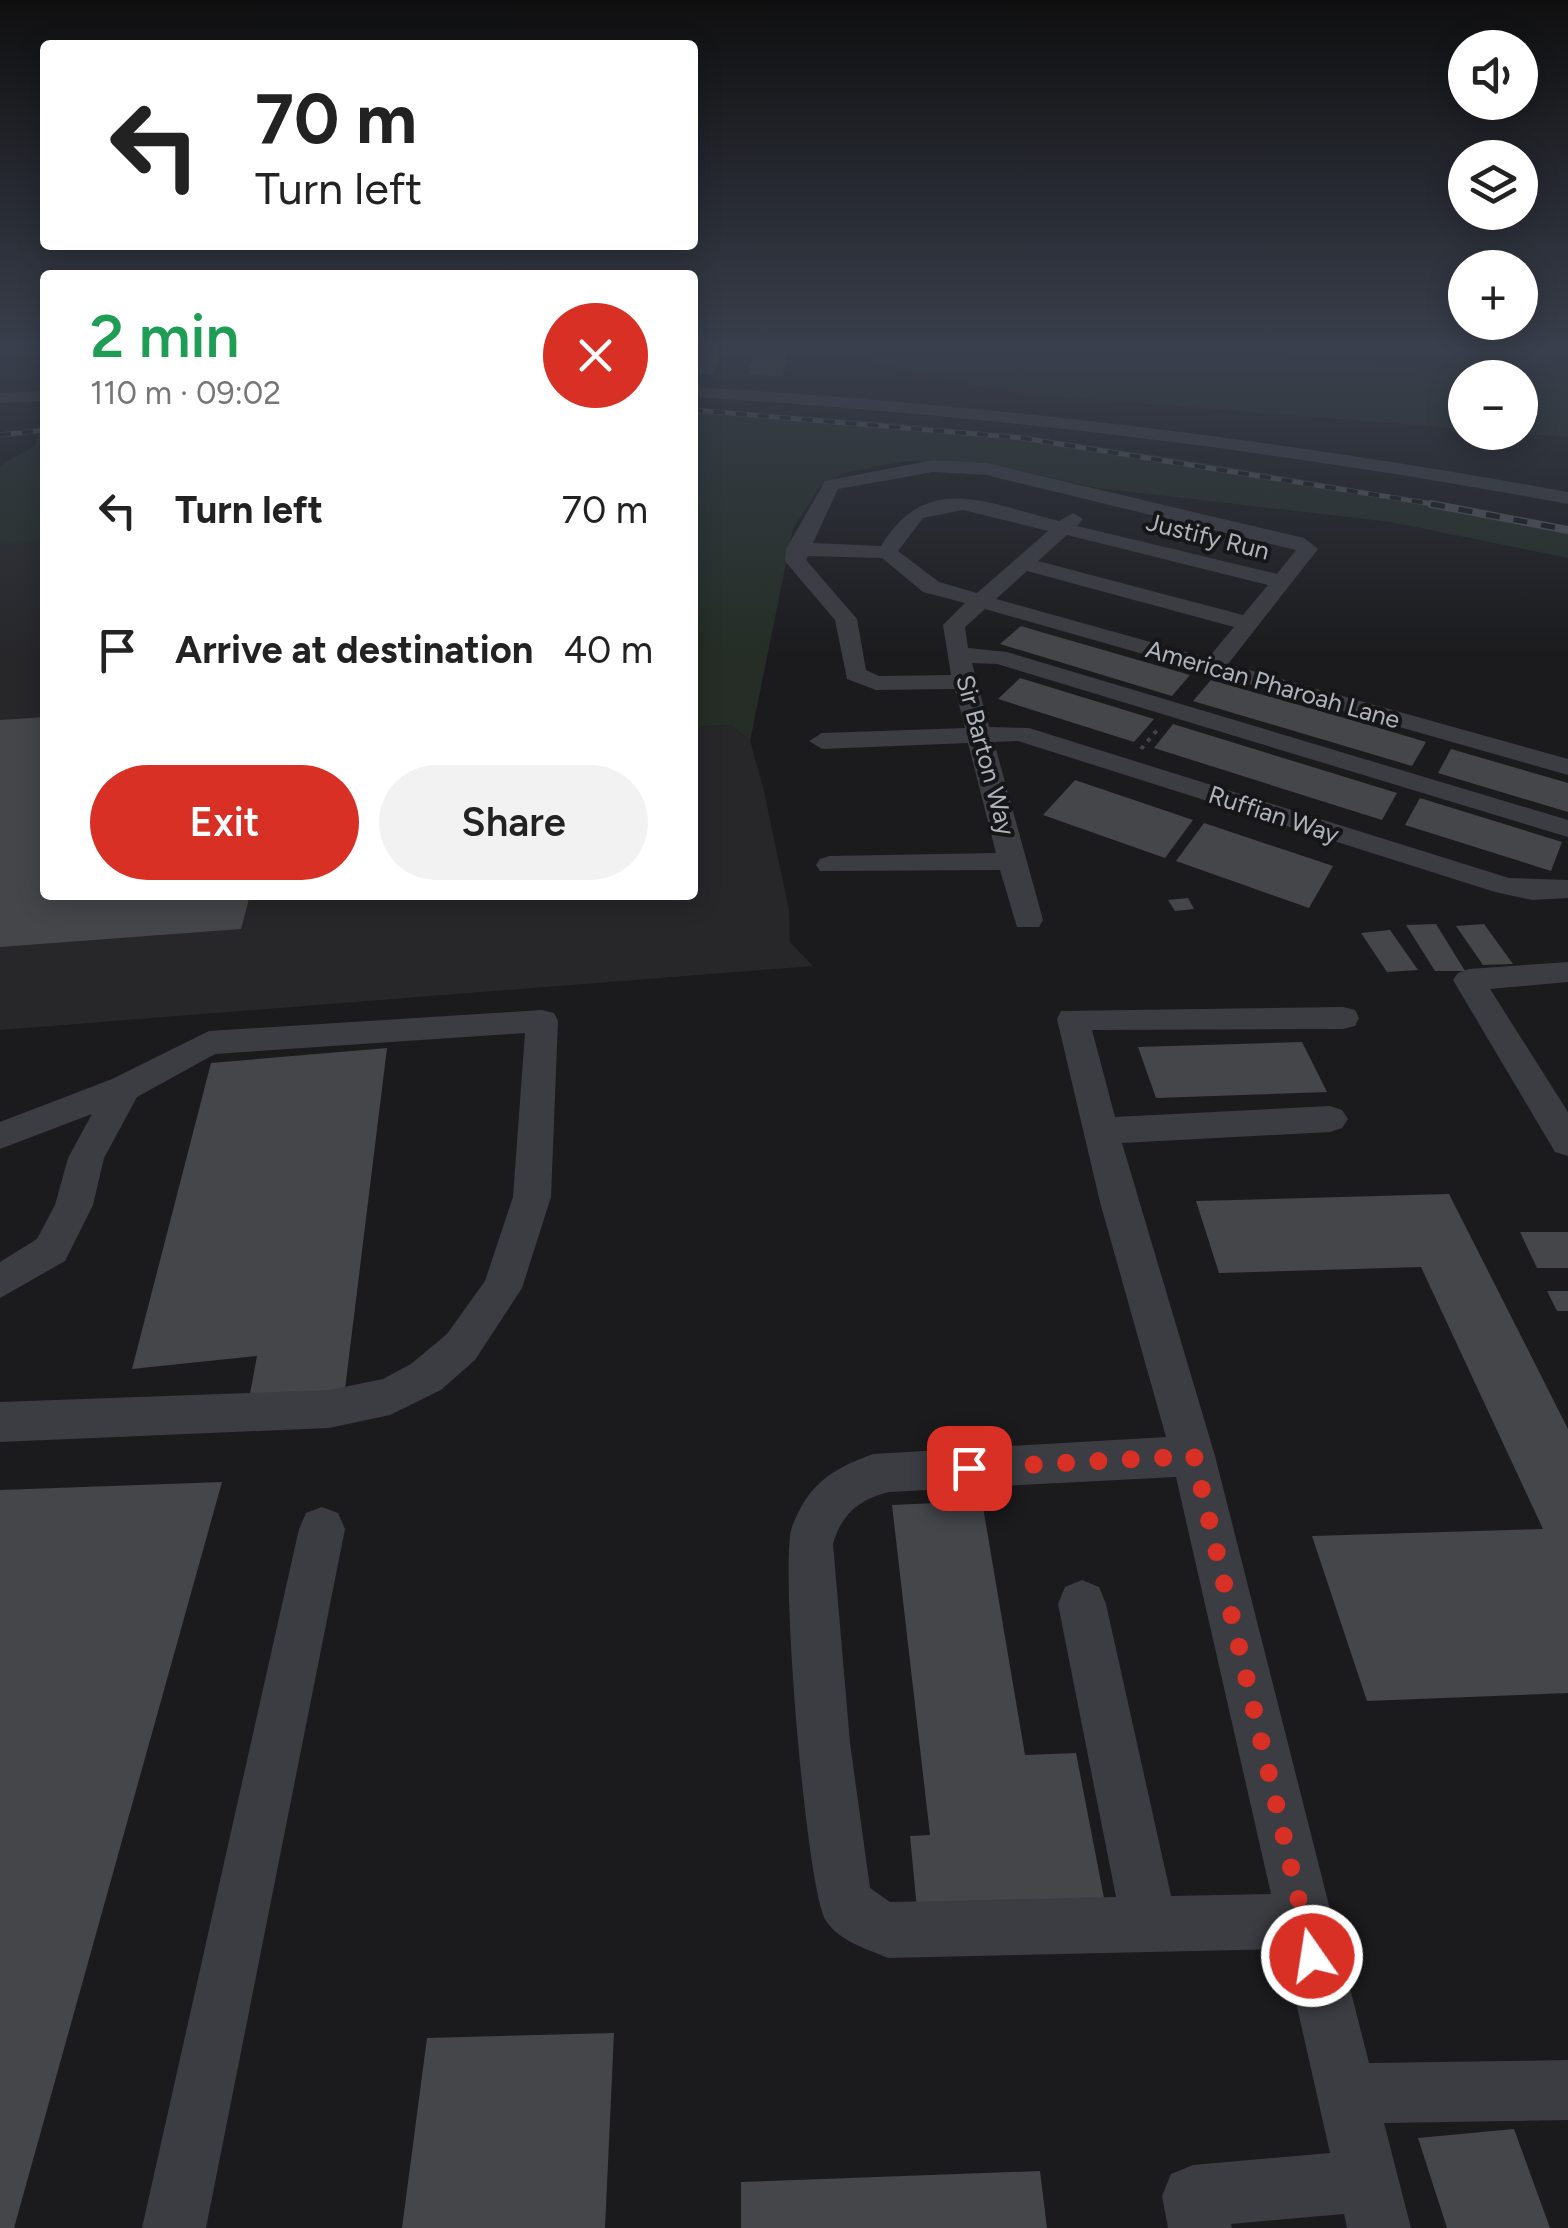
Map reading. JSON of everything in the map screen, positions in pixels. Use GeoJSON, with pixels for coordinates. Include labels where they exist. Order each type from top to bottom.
{"type":"FeatureCollection","features":[{"type":"Feature","properties":{"kind":"street"},"geometry":{"type":"LineString","coordinates":[[1324,449],[1366,462],[1563,498]]}},
{"type":"Feature","properties":{"kind":"street"},"geometry":{"type":"LineString","coordinates":[[1362,449],[1366,462]]}},
{"type":"Feature","properties":{"kind":"street"},"geometry":{"type":"LineString","coordinates":[[1405,449],[1412,470]]}},
{"type":"Feature","properties":{"kind":"street"},"geometry":{"type":"LineString","coordinates":[[1448,450],[1460,478]]}},
{"type":"Feature","properties":{"kind":"street"},"geometry":{"type":"LineString","coordinates":[[1496,462],[1509,487]]}},
{"type":"Feature","properties":{"kind":"street"},"geometry":{"type":"LineString","coordinates":[[1544,465],[1563,498]]}},
{"type":"Feature","properties":{"kind":"street"},"geometry":{"type":"LineString","coordinates":[[968,682],[876,683],[855,674],[846,619],[795,561],[796,549],[832,485],[847,479],[960,466],[1298,542],[1308,549],[1213,666]]}},
{"type":"Feature","properties":{"kind":"street"},"geometry":{"type":"LineString","coordinates":[[979,600],[1099,496]]}},
{"type":"Feature","properties":{"kind":"street","name":"Justify Run"},"geometry":{"type":"LineString","coordinates":[[888,552],[909,516],[939,505],[964,504],[1283,582]]}},
{"type":"Feature","properties":{"kind":"street"},"geometry":{"type":"LineString","coordinates":[[796,549],[888,552]]}},
{"type":"Feature","properties":{"kind":"street","name":"American Pharoah Lane"},"geometry":{"type":"LineString","coordinates":[[888,552],[931,587],[1568,767]]}},
{"type":"Feature","properties":{"kind":"street"},"geometry":{"type":"LineString","coordinates":[[1022,563],[1249,624]]}},
{"type":"Feature","properties":{"kind":"street","name":"Sir Barton Way"},"geometry":{"type":"LineString","coordinates":[[979,600],[954,625],[1028,920]]}},
{"type":"Feature","properties":{"kind":"street"},"geometry":{"type":"LineString","coordinates":[[959,655],[1000,657],[1568,829]]}},
{"type":"Feature","properties":{"kind":"street","name":"Ruffian Way"},"geometry":{"type":"LineString","coordinates":[[822,741],[1020,733],[1505,886],[1532,892],[1568,889]]}},
{"type":"Feature","properties":{"kind":"street"},"geometry":{"type":"LineString","coordinates":[[830,865],[1014,860]]}},
{"type":"Feature","properties":{"kind":"street"},"geometry":{"type":"LineString","coordinates":[[1568,972],[1468,980],[1568,1142]]}},
{"type":"Feature","properties":{"kind":"street"},"geometry":{"type":"LineString","coordinates":[[1200,2228],[1193,2196],[1372,2204],[1194,1456],[1119,1202],[1073,1019],[1343,1018]]}},
{"type":"Feature","properties":{"kind":"street"},"geometry":{"type":"LineString","coordinates":[[0,1136],[124,1088],[209,1044],[542,1021],[532,1198],[502,1288],[462,1346],[426,1377],[390,1396],[329,1409],[0,1422]]}},
{"type":"Feature","properties":{"kind":"street"},"geometry":{"type":"LineString","coordinates":[[0,1282],[51,1250],[74,1204],[86,1158],[124,1088]]}},
{"type":"Feature","properties":{"kind":"street"},"geometry":{"type":"LineString","coordinates":[[1101,1131],[1330,1119]]}},
{"type":"Feature","properties":{"kind":"street"},"geometry":{"type":"LineString","coordinates":[[1194,1456],[872,1474],[830,1498],[816,1514],[810,1544],[827,1763],[844,1898],[856,1914],[888,1930],[1304,1921]]}},
{"type":"Feature","properties":{"kind":"street"},"geometry":{"type":"LineString","coordinates":[[174,2228],[322,1529]]}},
{"type":"Feature","properties":{"kind":"street"},"geometry":{"type":"LineString","coordinates":[[1082,1604],[1149,1924]]}},
{"type":"Feature","properties":{"kind":"street"},"geometry":{"type":"LineString","coordinates":[[1344,2094],[1568,2090]]}},
{"type":"Feature","properties":{"kind":"shaded area"},"geometry":{"type":"Polygon","coordinates":[[[30,449],[40,449],[40,541],[0,544],[0,466],[30,449]]]}},
{"type":"Feature","properties":{"kind":"shaded area"},"geometry":{"type":"Polygon","coordinates":[[[698,449],[1111,449],[1351,488],[1568,530],[1568,558],[1391,522],[1098,488],[985,463],[907,461],[844,473],[819,488],[793,529],[750,741],[731,725],[698,727],[698,449]]]}},
{"type":"Feature","properties":{"kind":"shaded area"},"geometry":{"type":"Polygon","coordinates":[[[40,541],[40,900],[698,900],[698,727],[731,725],[750,741],[763,787],[789,910],[790,942],[813,966],[0,1030],[0,544],[40,541]]]}},
{"type":"Feature","properties":{"kind":"building"},"geometry":{"type":"Polygon","coordinates":[[[1021,626],[1190,675],[1172,696],[1000,644],[1021,626]]]}},
{"type":"Feature","properties":{"kind":"building"},"geometry":{"type":"Polygon","coordinates":[[[1020,678],[1154,719],[1134,742],[998,699],[1020,678]]]}},
{"type":"Feature","properties":{"kind":"building"},"geometry":{"type":"Polygon","coordinates":[[[1211,680],[1426,742],[1412,766],[1193,701],[1211,680]]]}},
{"type":"Feature","properties":{"kind":"building"},"geometry":{"type":"Polygon","coordinates":[[[40,717],[40,900],[249,900],[241,929],[0,947],[0,720],[40,717]]]}},
{"type":"Feature","properties":{"kind":"building"},"geometry":{"type":"Polygon","coordinates":[[[1173,724],[1397,793],[1382,820],[1154,748],[1173,724]]]}},
{"type":"Feature","properties":{"kind":"building"},"geometry":{"type":"Polygon","coordinates":[[[1451,749],[1568,783],[1568,812],[1438,773],[1451,749]]]}},
{"type":"Feature","properties":{"kind":"building"},"geometry":{"type":"Polygon","coordinates":[[[1075,780],[1193,820],[1165,858],[1043,815],[1075,780]]]}},
{"type":"Feature","properties":{"kind":"building"},"geometry":{"type":"Polygon","coordinates":[[[1420,798],[1562,842],[1551,871],[1405,825],[1420,798]]]}},
{"type":"Feature","properties":{"kind":"building"},"geometry":{"type":"Polygon","coordinates":[[[1204,823],[1333,866],[1309,908],[1176,861],[1204,823]]]}},
{"type":"Feature","properties":{"kind":"building"},"geometry":{"type":"Polygon","coordinates":[[[1188,898],[1194,909],[1175,911],[1168,900],[1188,898]]]}},
{"type":"Feature","properties":{"kind":"building"},"geometry":{"type":"Polygon","coordinates":[[[1436,924],[1465,971],[1435,971],[1406,925],[1436,924]]]}},
{"type":"Feature","properties":{"kind":"building"},"geometry":{"type":"Polygon","coordinates":[[[1484,924],[1513,964],[1483,965],[1456,926],[1484,924]]]}},
{"type":"Feature","properties":{"kind":"building"},"geometry":{"type":"Polygon","coordinates":[[[1390,930],[1418,970],[1387,972],[1361,933],[1390,930]]]}},
{"type":"Feature","properties":{"kind":"building"},"geometry":{"type":"Polygon","coordinates":[[[1302,1042],[1327,1092],[1156,1098],[1138,1047],[1302,1042]]]}},
{"type":"Feature","properties":{"kind":"building"},"geometry":{"type":"Polygon","coordinates":[[[387,1048],[345,1389],[249,1399],[257,1356],[132,1369],[211,1063],[387,1048]]]}},
{"type":"Feature","properties":{"kind":"building"},"geometry":{"type":"Polygon","coordinates":[[[1449,1194],[1568,1429],[1568,1693],[1367,1701],[1312,1536],[1543,1529],[1421,1267],[1219,1273],[1196,1201],[1449,1194]]]}},
{"type":"Feature","properties":{"kind":"building"},"geometry":{"type":"Polygon","coordinates":[[[1520,1232],[1568,1232],[1568,1268],[1537,1268],[1520,1232]]]}},
{"type":"Feature","properties":{"kind":"building"},"geometry":{"type":"Polygon","coordinates":[[[1547,1291],[1568,1291],[1568,1311],[1557,1311],[1547,1291]]]}},
{"type":"Feature","properties":{"kind":"building"},"geometry":{"type":"Polygon","coordinates":[[[222,1482],[14,2228],[0,2228],[0,1490],[222,1482]]]}},
{"type":"Feature","properties":{"kind":"building"},"geometry":{"type":"Polygon","coordinates":[[[982,1501],[1025,1755],[1076,1753],[1104,1898],[917,1909],[910,1836],[930,1835],[892,1505],[982,1501]]]}},
{"type":"Feature","properties":{"kind":"building"},"geometry":{"type":"Polygon","coordinates":[[[614,2033],[605,2228],[402,2228],[427,2038],[614,2033]]]}},
{"type":"Feature","properties":{"kind":"building"},"geometry":{"type":"Polygon","coordinates":[[[1514,2129],[1550,2228],[1447,2228],[1418,2138],[1514,2129]]]}},
{"type":"Feature","properties":{"kind":"building"},"geometry":{"type":"Polygon","coordinates":[[[1040,2171],[1047,2228],[741,2228],[741,2182],[1040,2171]]]}},
{"type":"Feature","properties":{"kind":"railway"},"geometry":{"type":"LineString","coordinates":[[1091,449],[1445,506]]}},
{"type":"Feature","properties":{"kind":"railway"},"geometry":{"type":"LineString","coordinates":[[1431,504],[1568,530]]}},
{"type":"Feature","properties":{"kind":"route"},"geometry":{"type":"LineString","coordinates":[[969,1468],[1194,1456],[1312,1956]]}}]}
